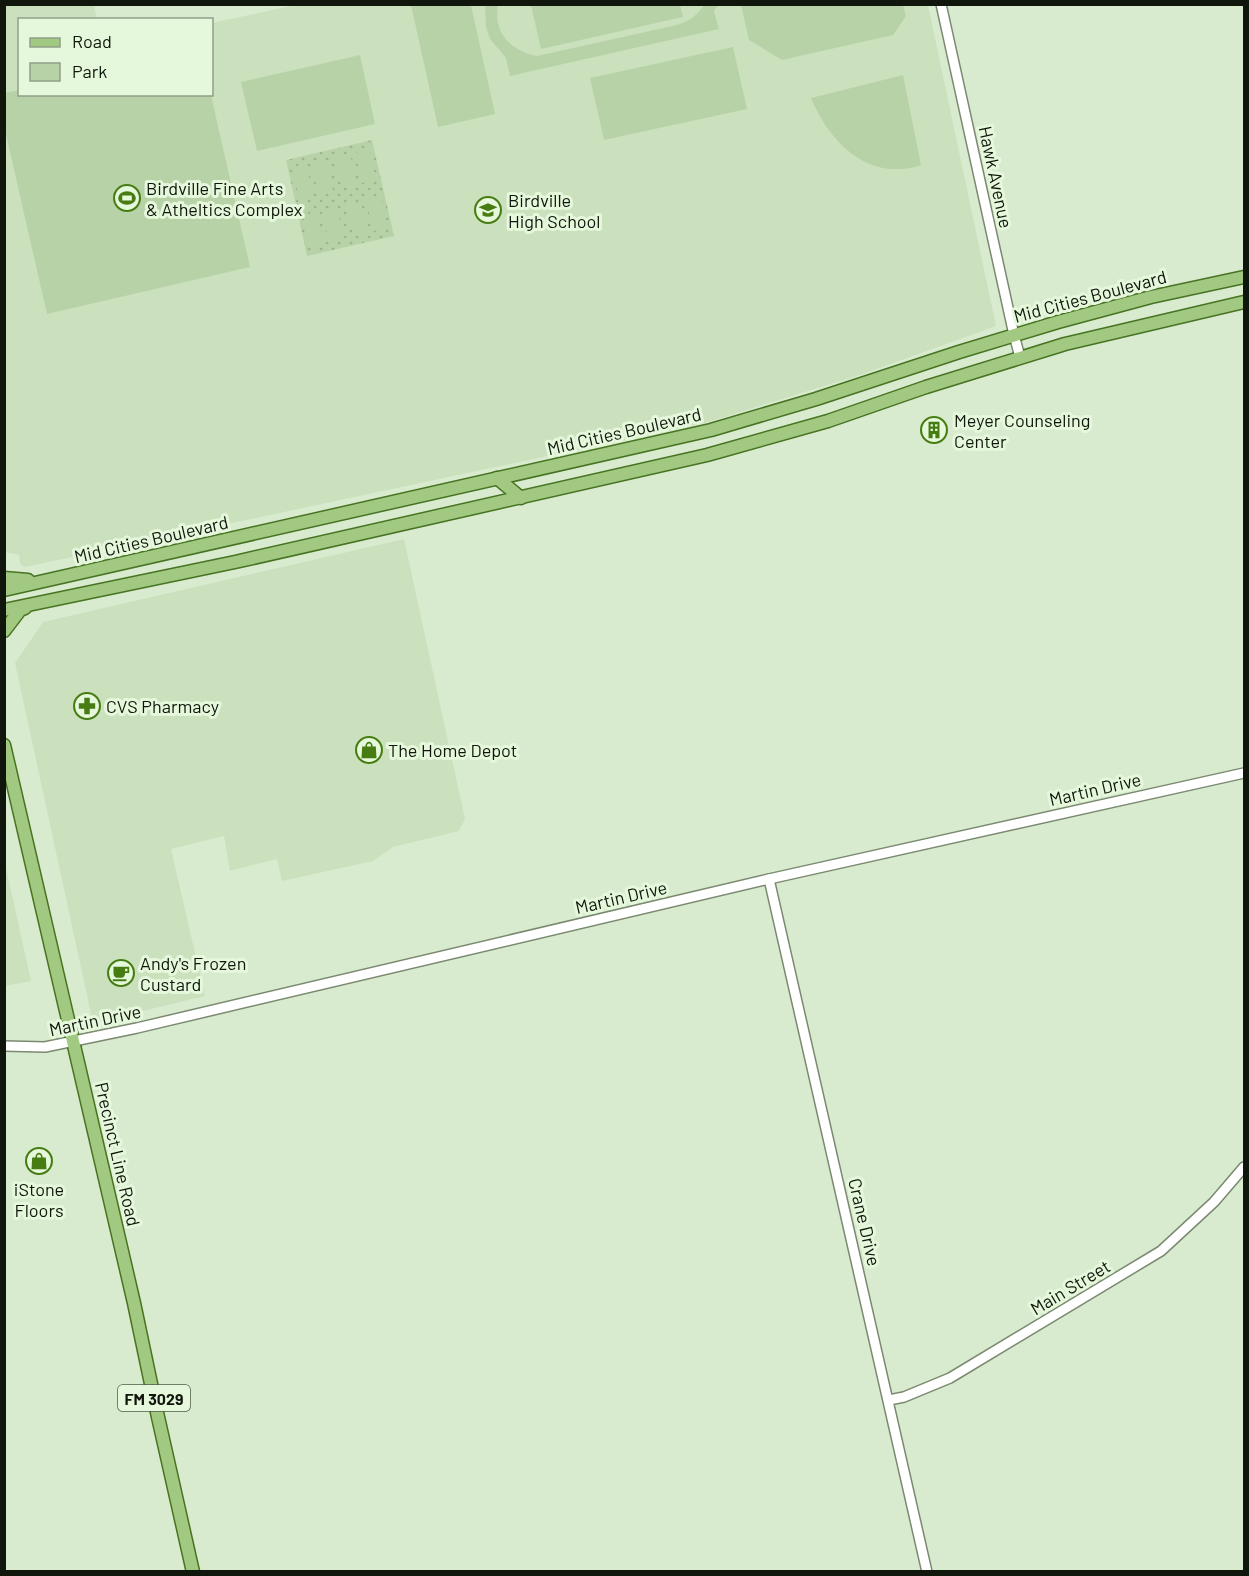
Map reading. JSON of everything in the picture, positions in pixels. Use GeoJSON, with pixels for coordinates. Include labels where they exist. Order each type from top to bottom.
{"type":"FeatureCollection","features":[{"type":"Feature","properties":{"kind":"main road","name":"Mid Cities Boulevard"},"geometry":{"type":"LineString","coordinates":[[4,590],[733,423],[1058,322],[1152,297],[1245,277]]}},
{"type":"Feature","properties":{"kind":"main road"},"geometry":{"type":"LineString","coordinates":[[4,610],[235,562],[656,467],[828,421],[1020,357],[1130,327],[1245,302]]}},
{"type":"Feature","properties":{"kind":"main road"},"geometry":{"type":"LineString","coordinates":[[733,423],[740,445]]}},
{"type":"Feature","properties":{"kind":"main road"},"geometry":{"type":"LineString","coordinates":[[497,478],[521,498]]}},
{"type":"Feature","properties":{"kind":"main road"},"geometry":{"type":"LineString","coordinates":[[235,562],[239,537]]}},
{"type":"Feature","properties":{"kind":"main road"},"geometry":{"type":"LineString","coordinates":[[224,540],[235,562]]}},
{"type":"Feature","properties":{"kind":"main road"},"geometry":{"type":"LineString","coordinates":[[4,578],[50,580]]}},
{"type":"Feature","properties":{"kind":"main road"},"geometry":{"type":"LineString","coordinates":[[4,631],[20,610],[31,606]]}},
{"type":"Feature","properties":{"kind":"main road","name":"Precinct Line Road"},"geometry":{"type":"LineString","coordinates":[[4,745],[132,1292],[193,1572]]}},
{"type":"Feature","properties":{"kind":"street","name":"Hawk Avenue"},"geometry":{"type":"LineString","coordinates":[[941,4],[1020,357]]}},
{"type":"Feature","properties":{"kind":"street","name":"Martin Drive"},"geometry":{"type":"LineString","coordinates":[[4,1046],[45,1047],[73,1042],[769,879],[1245,773]]}},
{"type":"Feature","properties":{"kind":"street","name":"Crane Drive"},"geometry":{"type":"LineString","coordinates":[[769,879],[927,1572]]}},
{"type":"Feature","properties":{"kind":"street","name":"Main Street"},"geometry":{"type":"LineString","coordinates":[[889,1400],[904,1397],[950,1378],[1161,1251],[1214,1202],[1245,1167]]}},
{"type":"Feature","properties":{"kind":"shaded area","name":"Birdville High School"},"geometry":{"type":"Polygon","coordinates":[[[4,5],[94,5],[97,18],[18,18],[18,96],[213,96],[213,23],[295,5],[928,5],[996,326],[860,375],[708,422],[25,567],[20,564],[19,555],[4,552],[4,5]]]}},
{"type":"Feature","properties":{"kind":"shaded area"},"geometry":{"type":"Polygon","coordinates":[[[404,539],[465,819],[459,831],[393,847],[373,861],[282,881],[277,859],[230,871],[224,836],[171,849],[205,996],[93,1023],[15,663],[43,622],[404,539]]]}},
{"type":"Feature","properties":{"kind":"shaded area"},"geometry":{"type":"Polygon","coordinates":[[[4,859],[31,981],[5,986],[4,986],[4,859]]]}},
{"type":"Feature","properties":{"kind":"green space"},"geometry":{"type":"Polygon","coordinates":[[[411,5],[471,5],[495,114],[438,127],[411,5]]]}},
{"type":"Feature","properties":{"kind":"green space"},"geometry":{"type":"Polygon","coordinates":[[[485,5],[498,5],[498,24],[511,45],[537,56],[677,25],[692,18],[704,5],[718,5],[714,11],[719,29],[510,76],[506,58],[490,39],[486,27],[485,5]]]}},
{"type":"Feature","properties":{"kind":"green space"},"geometry":{"type":"Polygon","coordinates":[[[531,5],[680,5],[683,17],[541,49],[531,5]]]}},
{"type":"Feature","properties":{"kind":"green space"},"geometry":{"type":"Polygon","coordinates":[[[741,5],[903,5],[906,16],[893,35],[782,60],[749,40],[741,5]]]}},
{"type":"Feature","properties":{"kind":"green space"},"geometry":{"type":"Polygon","coordinates":[[[733,47],[747,109],[604,140],[590,78],[733,47]]]}},
{"type":"Feature","properties":{"kind":"green space"},"geometry":{"type":"Polygon","coordinates":[[[360,55],[375,124],[257,151],[241,82],[360,55]]]}},
{"type":"Feature","properties":{"kind":"green space"},"geometry":{"type":"Polygon","coordinates":[[[903,75],[921,165],[902,169],[884,168],[853,155],[840,143],[828,130],[811,98],[903,75]]]}},
{"type":"Feature","properties":{"kind":"green space","name":"Birdville Fine Arts & Atheltics Complex"},"geometry":{"type":"Polygon","coordinates":[[[18,90],[18,96],[211,96],[250,267],[47,314],[5,130],[5,93],[18,90]]]}},
{"type":"Feature","properties":{"kind":"green space"},"geometry":{"type":"Polygon","coordinates":[[[372,140],[394,236],[307,256],[286,160],[372,140]]]}},
{"type":"Feature","properties":{"kind":"green space"},"geometry":{"type":"Polygon","coordinates":[[[369,149],[376,180],[362,183],[355,153],[369,149]]]}},
{"type":"Feature","properties":{"kind":"green space"},"geometry":{"type":"Polygon","coordinates":[[[350,154],[357,185],[342,188],[335,157],[350,154]]]}},
{"type":"Feature","properties":{"kind":"green space"},"geometry":{"type":"Polygon","coordinates":[[[326,160],[333,190],[318,193],[311,163],[326,160]]]}},
{"type":"Feature","properties":{"kind":"green space"},"geometry":{"type":"Polygon","coordinates":[[[306,164],[313,195],[299,198],[292,167],[306,164]]]}},
{"type":"Feature","properties":{"kind":"green space"},"geometry":{"type":"Polygon","coordinates":[[[381,197],[388,228],[373,231],[366,201],[381,197]]]}},
{"type":"Feature","properties":{"kind":"green space"},"geometry":{"type":"Polygon","coordinates":[[[361,202],[368,233],[353,236],[347,205],[361,202]]]}},
{"type":"Feature","properties":{"kind":"green space"},"geometry":{"type":"Polygon","coordinates":[[[337,208],[343,238],[329,242],[322,211],[337,208]]]}},
{"type":"Feature","properties":{"kind":"green space"},"geometry":{"type":"Polygon","coordinates":[[[317,212],[324,243],[310,246],[303,215],[317,212]]]}},
{"type":"Feature","properties":{"kind":"place","name":"Birdville Fine Arts & Atheltics Complex"},"geometry":{"type":"Point","coordinates":[127,198]}},
{"type":"Feature","properties":{"kind":"place","name":"Birdville High School"},"geometry":{"type":"Point","coordinates":[488,210]}},
{"type":"Feature","properties":{"kind":"place","name":"Meyer Counseling Center"},"geometry":{"type":"Point","coordinates":[934,430]}},
{"type":"Feature","properties":{"kind":"place","name":"CVS Pharmacy"},"geometry":{"type":"Point","coordinates":[87,706]}},
{"type":"Feature","properties":{"kind":"place","name":"The Home Depot"},"geometry":{"type":"Point","coordinates":[369,750]}},
{"type":"Feature","properties":{"kind":"place","name":"Andy's Frozen Custard"},"geometry":{"type":"Point","coordinates":[121,973]}},
{"type":"Feature","properties":{"kind":"place","name":"iStone Floors"},"geometry":{"type":"Point","coordinates":[39,1161]}}]}
